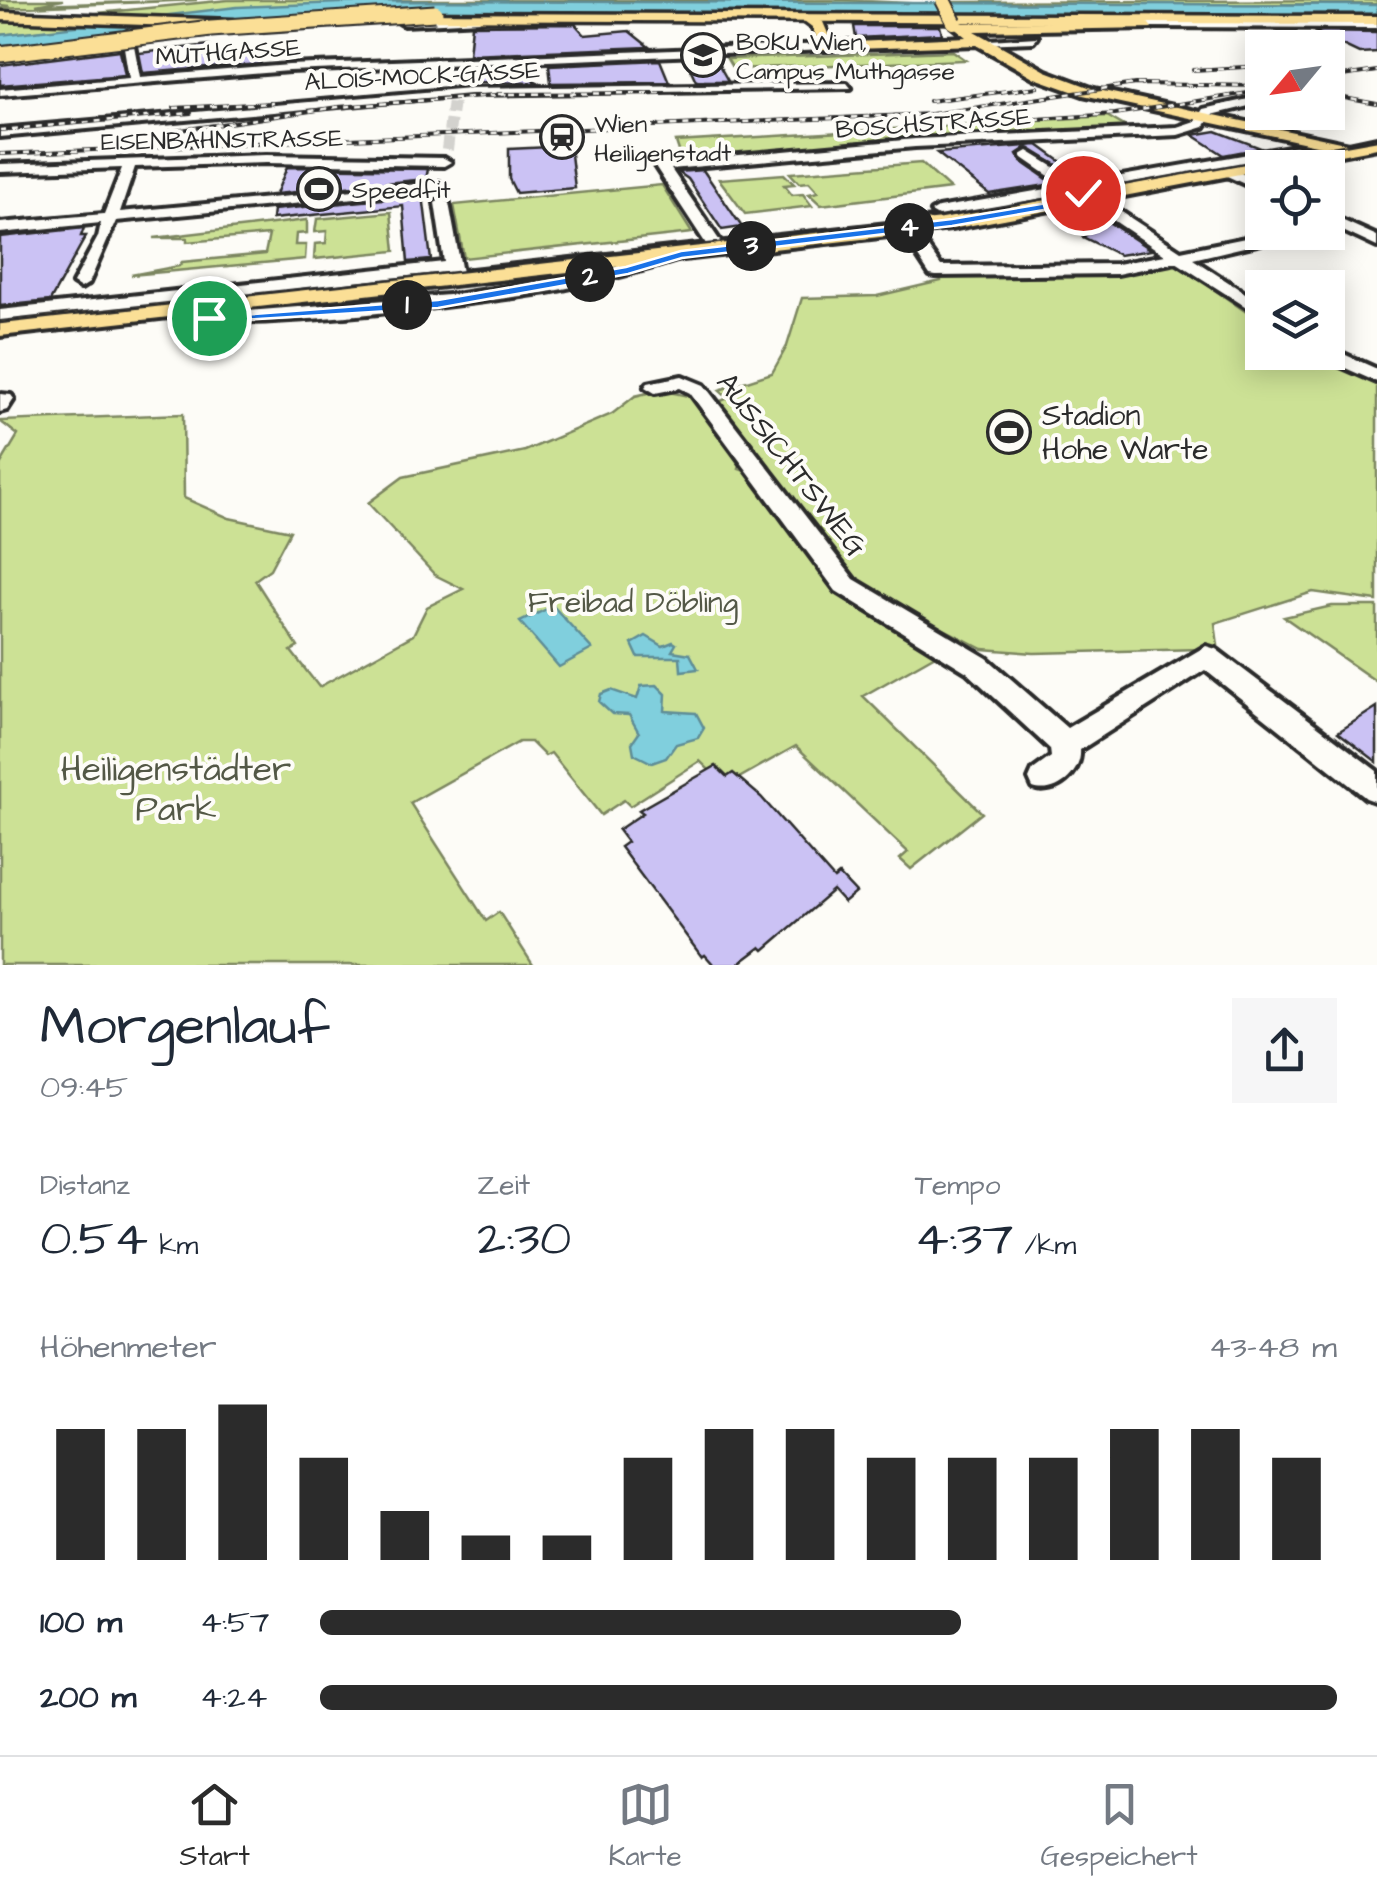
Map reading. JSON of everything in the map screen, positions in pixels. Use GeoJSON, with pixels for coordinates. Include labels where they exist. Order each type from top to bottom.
{"type":"FeatureCollection","features":[{"type":"Feature","properties":{"kind":"highway"},"geometry":{"type":"LineString","coordinates":[[44,11],[64,0]]}},
{"type":"Feature","properties":{"kind":"highway"},"geometry":{"type":"LineString","coordinates":[[922,0],[955,1]]}},
{"type":"Feature","properties":{"kind":"highway"},"geometry":{"type":"LineString","coordinates":[[44,11],[72,1]]}},
{"type":"Feature","properties":{"kind":"highway"},"geometry":{"type":"LineString","coordinates":[[0,11],[153,4]]}},
{"type":"Feature","properties":{"kind":"highway"},"geometry":{"type":"LineString","coordinates":[[0,52],[170,26],[205,16],[218,6]]}},
{"type":"Feature","properties":{"kind":"highway"},"geometry":{"type":"LineString","coordinates":[[0,11],[252,23],[546,15],[954,23],[1377,23]]}},
{"type":"Feature","properties":{"kind":"highway"},"geometry":{"type":"LineString","coordinates":[[0,52],[307,19],[611,12],[803,19]]}},
{"type":"Feature","properties":{"kind":"highway"},"geometry":{"type":"LineString","coordinates":[[402,22],[546,15]]}},
{"type":"Feature","properties":{"kind":"highway"},"geometry":{"type":"LineString","coordinates":[[1146,25],[1326,21]]}},
{"type":"Feature","properties":{"kind":"main road"},"geometry":{"type":"LineString","coordinates":[[942,0],[954,23],[978,41],[1036,70],[1157,111],[1328,142],[1377,156]]}},
{"type":"Feature","properties":{"kind":"main road"},"geometry":{"type":"LineString","coordinates":[[803,19],[818,25],[827,46],[978,41]]}},
{"type":"Feature","properties":{"kind":"main road"},"geometry":{"type":"LineString","coordinates":[[954,23],[1146,25]]}},
{"type":"Feature","properties":{"kind":"main road"},"geometry":{"type":"LineString","coordinates":[[1238,168],[1295,150],[1377,132]]}},
{"type":"Feature","properties":{"kind":"main road"},"geometry":{"type":"LineString","coordinates":[[0,330],[72,301],[168,312],[454,273],[681,254],[952,223],[1085,194],[1377,142]]}},
{"type":"Feature","properties":{"kind":"street"},"geometry":{"type":"LineString","coordinates":[[0,52],[127,35],[402,22],[803,19]]}},
{"type":"Feature","properties":{"kind":"street"},"geometry":{"type":"LineString","coordinates":[[462,33],[463,20]]}},
{"type":"Feature","properties":{"kind":"street"},"geometry":{"type":"LineString","coordinates":[[1146,25],[1377,23]]}},
{"type":"Feature","properties":{"kind":"street"},"geometry":{"type":"LineString","coordinates":[[127,35],[135,80]]}},
{"type":"Feature","properties":{"kind":"street"},"geometry":{"type":"LineString","coordinates":[[978,41],[1033,39]]}},
{"type":"Feature","properties":{"kind":"street"},"geometry":{"type":"LineString","coordinates":[[456,82],[461,46]]}},
{"type":"Feature","properties":{"kind":"street","name":"MUTHGASSE"},"geometry":{"type":"LineString","coordinates":[[0,92],[460,61],[619,55],[678,59],[827,46]]}},
{"type":"Feature","properties":{"kind":"street","name":"ALOIS-MOCK-GASSE"},"geometry":{"type":"LineString","coordinates":[[0,132],[135,124],[268,106],[470,90],[689,83],[848,86]]}},
{"type":"Feature","properties":{"kind":"street","name":"BOSCHSTRASSE"},"geometry":{"type":"LineString","coordinates":[[718,250],[667,174],[915,143],[1178,131],[1204,120],[1206,112],[1245,104]]}},
{"type":"Feature","properties":{"kind":"street"},"geometry":{"type":"LineString","coordinates":[[1178,131],[1245,174]]}},
{"type":"Feature","properties":{"kind":"street"},"geometry":{"type":"LineString","coordinates":[[1004,139],[1245,300]]}},
{"type":"Feature","properties":{"kind":"street","name":"EISENBAHNSTRASSE"},"geometry":{"type":"LineString","coordinates":[[0,168],[131,161],[446,156],[441,195]]}},
{"type":"Feature","properties":{"kind":"street"},"geometry":{"type":"LineString","coordinates":[[72,301],[103,238],[131,161]]}},
{"type":"Feature","properties":{"kind":"street"},"geometry":{"type":"LineString","coordinates":[[0,228],[441,195],[454,273],[72,301],[0,316]]}},
{"type":"Feature","properties":{"kind":"street"},"geometry":{"type":"LineString","coordinates":[[907,228],[936,272],[1117,269],[1245,244]]}},
{"type":"Feature","properties":{"kind":"street"},"geometry":{"type":"LineString","coordinates":[[1345,228],[1377,242]]}},
{"type":"Feature","properties":{"kind":"street"},"geometry":{"type":"LineString","coordinates":[[168,312],[235,317],[438,304],[628,270],[681,254]]}},
{"type":"Feature","properties":{"kind":"street"},"geometry":{"type":"LineString","coordinates":[[1345,361],[1377,376]]}},
{"type":"Feature","properties":{"kind":"street","name":"AUSSICHTSWEG"},"geometry":{"type":"LineString","coordinates":[[655,387],[682,382],[697,388],[844,584],[977,664],[1065,744]]}},
{"type":"Feature","properties":{"kind":"street"},"geometry":{"type":"LineString","coordinates":[[1044,779],[1066,762],[1065,744],[1206,656],[1377,790]]}},
{"type":"Feature","properties":{"kind":"green space"},"geometry":{"type":"Polygon","coordinates":[[[0,0],[63,0],[36,5],[197,0],[0,8],[9,6],[0,5],[0,0]]]}},
{"type":"Feature","properties":{"kind":"green space"},"geometry":{"type":"Polygon","coordinates":[[[228,0],[844,0],[929,4],[463,5],[231,15],[0,35],[0,18],[78,15],[228,0]]]}},
{"type":"Feature","properties":{"kind":"green space"},"geometry":{"type":"Polygon","coordinates":[[[1377,0],[1377,4],[955,2],[1377,0]]]}},
{"type":"Feature","properties":{"kind":"green space"},"geometry":{"type":"Polygon","coordinates":[[[953,51],[966,60],[733,69],[727,59],[953,51]]]}},
{"type":"Feature","properties":{"kind":"green space"},"geometry":{"type":"Polygon","coordinates":[[[1107,116],[1131,130],[911,139],[682,160],[676,142],[1107,116]]]}},
{"type":"Feature","properties":{"kind":"green space"},"geometry":{"type":"Polygon","coordinates":[[[921,163],[950,189],[821,205],[809,194],[818,192],[809,182],[799,183],[790,173],[921,163]]]}},
{"type":"Feature","properties":{"kind":"green space"},"geometry":{"type":"Polygon","coordinates":[[[784,174],[794,184],[784,185],[792,195],[803,194],[812,206],[745,214],[719,179],[784,174]]]}},
{"type":"Feature","properties":{"kind":"green space"},"geometry":{"type":"Polygon","coordinates":[[[662,185],[692,233],[464,258],[454,205],[662,185]]]}},
{"type":"Feature","properties":{"kind":"green space"},"geometry":{"type":"Polygon","coordinates":[[[391,212],[395,251],[314,259],[315,244],[326,243],[327,231],[315,232],[317,219],[391,212]]]}},
{"type":"Feature","properties":{"kind":"green space"},"geometry":{"type":"Polygon","coordinates":[[[307,220],[307,233],[296,234],[295,245],[306,245],[305,259],[131,275],[179,266],[182,262],[265,254],[269,235],[187,242],[187,238],[154,238],[307,220]]]}},
{"type":"Feature","properties":{"kind":"green space"},"geometry":{"type":"Polygon","coordinates":[[[1175,262],[1245,311],[1245,370],[1345,369],[1377,383],[1377,601],[1313,592],[1215,623],[1218,645],[1202,649],[1034,653],[983,649],[849,580],[716,403],[728,398],[719,390],[772,373],[787,346],[802,298],[877,296],[941,281],[941,275],[1120,271],[1175,262]]]}},
{"type":"Feature","properties":{"kind":"green space"},"geometry":{"type":"Polygon","coordinates":[[[660,390],[693,397],[741,463],[739,469],[748,472],[836,590],[896,622],[892,627],[937,654],[863,696],[982,813],[911,869],[900,859],[908,852],[796,746],[739,778],[733,773],[727,777],[716,766],[709,770],[700,761],[630,806],[624,800],[601,815],[551,753],[545,756],[531,742],[519,742],[410,803],[486,921],[499,912],[533,965],[0,965],[0,465],[18,435],[0,421],[183,414],[184,498],[229,518],[290,531],[270,569],[255,580],[298,647],[291,651],[319,687],[413,635],[427,607],[463,589],[435,575],[368,503],[403,477],[525,451],[612,414],[635,396],[660,390]]]}},
{"type":"Feature","properties":{"kind":"green space"},"geometry":{"type":"Polygon","coordinates":[[[1332,606],[1377,606],[1377,682],[1284,617],[1332,606]]]}},
{"type":"Feature","properties":{"kind":"water"},"geometry":{"type":"Polygon","coordinates":[[[392,1],[1377,5],[1377,15],[514,18],[342,22],[0,45],[0,35],[237,7],[392,1]]]}},
{"type":"Feature","properties":{"kind":"water"},"geometry":{"type":"Polygon","coordinates":[[[553,606],[592,649],[559,667],[520,622],[553,606]]]}},
{"type":"Feature","properties":{"kind":"water"},"geometry":{"type":"Polygon","coordinates":[[[646,636],[663,646],[673,642],[676,644],[672,651],[690,654],[698,669],[681,671],[680,657],[638,657],[632,644],[646,636]]]}},
{"type":"Feature","properties":{"kind":"water"},"geometry":{"type":"Polygon","coordinates":[[[657,685],[666,694],[665,711],[696,713],[704,728],[698,738],[676,744],[666,758],[652,763],[634,754],[632,743],[639,733],[629,715],[612,714],[599,702],[601,694],[611,690],[637,699],[641,686],[657,685]]]}},
{"type":"Feature","properties":{"kind":"building"},"geometry":{"type":"Polygon","coordinates":[[[575,24],[585,35],[629,31],[649,47],[469,54],[472,25],[575,24]]]}},
{"type":"Feature","properties":{"kind":"building"},"geometry":{"type":"Polygon","coordinates":[[[854,26],[940,26],[942,34],[856,38],[854,26]]]}},
{"type":"Feature","properties":{"kind":"building"},"geometry":{"type":"Polygon","coordinates":[[[1345,32],[1377,32],[1377,52],[1359,53],[1345,46],[1345,32]]]}},
{"type":"Feature","properties":{"kind":"building"},"geometry":{"type":"Polygon","coordinates":[[[209,45],[219,54],[257,49],[261,64],[143,73],[139,53],[209,45]]]}},
{"type":"Feature","properties":{"kind":"building"},"geometry":{"type":"Polygon","coordinates":[[[120,50],[125,75],[0,85],[0,65],[120,50]]]}},
{"type":"Feature","properties":{"kind":"building"},"geometry":{"type":"Polygon","coordinates":[[[715,58],[728,81],[696,81],[686,59],[715,58]]]}},
{"type":"Feature","properties":{"kind":"building"},"geometry":{"type":"Polygon","coordinates":[[[660,60],[669,82],[551,83],[549,65],[660,60]]]}},
{"type":"Feature","properties":{"kind":"building"},"geometry":{"type":"Polygon","coordinates":[[[510,66],[539,83],[469,82],[471,68],[510,66]]]}},
{"type":"Feature","properties":{"kind":"building"},"geometry":{"type":"Polygon","coordinates":[[[1216,131],[1261,148],[1224,155],[1193,135],[1216,131]]]}},
{"type":"Feature","properties":{"kind":"building"},"geometry":{"type":"Polygon","coordinates":[[[1038,145],[1085,179],[989,194],[937,153],[1038,145]],[[1026,148],[1017,154],[1047,179],[1062,179],[1061,167],[1026,148]]]}},
{"type":"Feature","properties":{"kind":"building"},"geometry":{"type":"Polygon","coordinates":[[[570,146],[575,188],[516,193],[509,179],[509,149],[570,146]]]}},
{"type":"Feature","properties":{"kind":"building"},"geometry":{"type":"Polygon","coordinates":[[[287,167],[428,169],[426,179],[276,194],[287,167]]]}},
{"type":"Feature","properties":{"kind":"building"},"geometry":{"type":"Polygon","coordinates":[[[703,170],[742,227],[722,230],[688,179],[678,172],[703,170]]]}},
{"type":"Feature","properties":{"kind":"building"},"geometry":{"type":"Polygon","coordinates":[[[423,195],[431,260],[408,262],[403,206],[272,219],[273,210],[423,195]]]}},
{"type":"Feature","properties":{"kind":"building"},"geometry":{"type":"Polygon","coordinates":[[[1107,221],[1151,250],[1119,255],[1083,237],[1107,221]]]}},
{"type":"Feature","properties":{"kind":"building"},"geometry":{"type":"Polygon","coordinates":[[[84,228],[81,236],[86,236],[50,301],[0,306],[0,237],[84,228]]]}},
{"type":"Feature","properties":{"kind":"building"},"geometry":{"type":"Polygon","coordinates":[[[1377,707],[1377,762],[1338,732],[1377,707]]]}},
{"type":"Feature","properties":{"kind":"building"},"geometry":{"type":"Polygon","coordinates":[[[716,766],[727,777],[733,773],[761,797],[834,879],[839,875],[856,893],[844,903],[833,891],[764,950],[761,947],[737,965],[714,965],[705,955],[702,957],[620,847],[627,842],[618,830],[643,813],[639,810],[716,766]]]}},
{"type":"Feature","properties":{"kind":"tunnel"},"geometry":{"type":"LineString","coordinates":[[447,150],[455,83]]}},
{"type":"Feature","properties":{"kind":"tram line"},"geometry":{"type":"LineString","coordinates":[[0,323],[940,218],[1377,139]]}},
{"type":"Feature","properties":{"kind":"railway"},"geometry":{"type":"LineString","coordinates":[[1193,70],[1245,67]]}},
{"type":"Feature","properties":{"kind":"railway"},"geometry":{"type":"LineString","coordinates":[[1345,76],[1377,71]]}},
{"type":"Feature","properties":{"kind":"railway"},"geometry":{"type":"LineString","coordinates":[[0,154],[932,114],[1135,84],[1245,86]]}},
{"type":"Feature","properties":{"kind":"railway"},"geometry":{"type":"LineString","coordinates":[[929,101],[1038,87]]}},
{"type":"Feature","properties":{"kind":"railway"},"geometry":{"type":"LineString","coordinates":[[498,94],[663,93]]}},
{"type":"Feature","properties":{"kind":"railway"},"geometry":{"type":"LineString","coordinates":[[975,123],[1115,114],[1245,93]]}},
{"type":"Feature","properties":{"kind":"railway"},"geometry":{"type":"LineString","coordinates":[[167,132],[338,107],[510,94]]}},
{"type":"Feature","properties":{"kind":"railway"},"geometry":{"type":"LineString","coordinates":[[1345,98],[1377,104]]}},
{"type":"Feature","properties":{"kind":"railway"},"geometry":{"type":"LineString","coordinates":[[174,108],[273,103]]}},
{"type":"Feature","properties":{"kind":"railway"},"geometry":{"type":"LineString","coordinates":[[0,130],[191,113]]}},
{"type":"Feature","properties":{"kind":"place","name":"BOKU Wien, Campus Muthgasse"},"geometry":{"type":"Point","coordinates":[703,55]}},
{"type":"Feature","properties":{"kind":"place","name":"Wien Heiligenstadt"},"geometry":{"type":"Point","coordinates":[562,137]}},
{"type":"Feature","properties":{"kind":"place","name":"Speedfit"},"geometry":{"type":"Point","coordinates":[319,189]}},
{"type":"Feature","properties":{"kind":"place","name":"Stadion Hohe Warte"},"geometry":{"type":"Point","coordinates":[1009,432]}},
{"type":"Feature","properties":{"kind":"route"},"geometry":{"type":"LineString","coordinates":[[209,318],[438,304],[628,270],[681,254],[952,223],[1092,199],[1083,193]]}},
{"type":"Feature","properties":{"kind":"park label","name":"Freibad Döbling"},"geometry":{"type":"Point","coordinates":[633,602]}},
{"type":"Feature","properties":{"kind":"park label","name":"Heiligenstädter Park"},"geometry":{"type":"Point","coordinates":[176,788]}}]}
